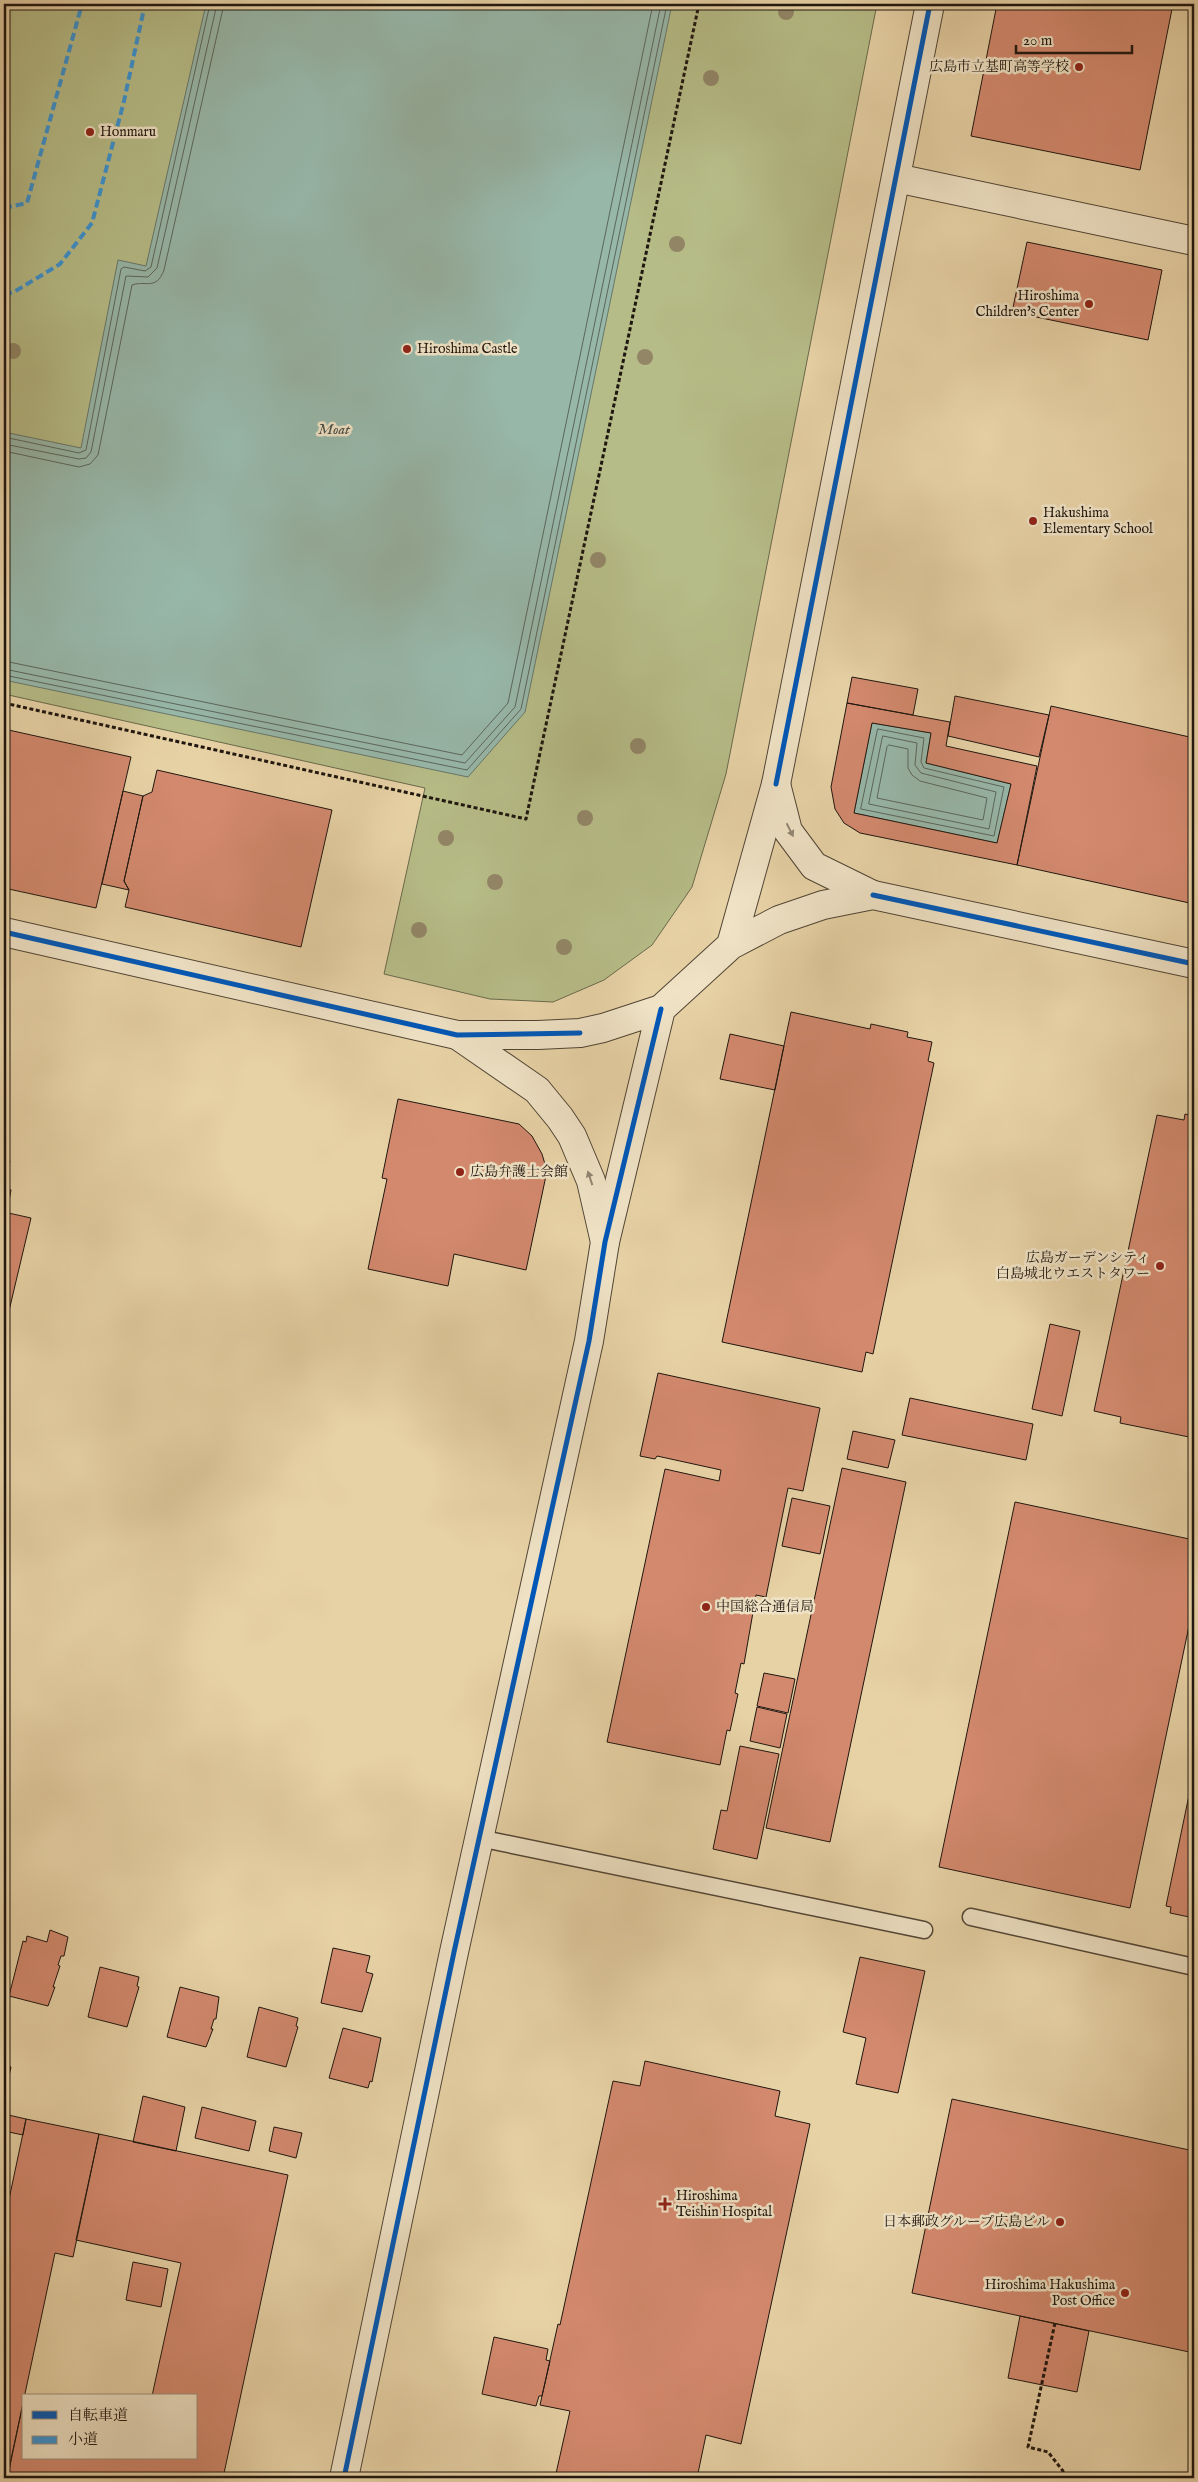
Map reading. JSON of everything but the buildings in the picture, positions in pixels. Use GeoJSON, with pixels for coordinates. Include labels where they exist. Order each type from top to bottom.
{"type":"FeatureCollection","features":[{"type":"Feature","properties":{"kind":"street"},"geometry":{"type":"LineString","coordinates":[[731,945],[776,784],[930,4]]}},
{"type":"Feature","properties":{"kind":"street"},"geometry":{"type":"LineString","coordinates":[[896,178],[1194,241]]}},
{"type":"Feature","properties":{"kind":"street"},"geometry":{"type":"LineString","coordinates":[[776,784],[788,830],[814,866],[873,895],[1194,964]]}},
{"type":"Feature","properties":{"kind":"street"},"geometry":{"type":"LineString","coordinates":[[4,932],[457,1035],[580,1033],[603,1028],[661,1009],[731,945],[778,920],[823,906],[873,895]]}},
{"type":"Feature","properties":{"kind":"street"},"geometry":{"type":"LineString","coordinates":[[344,2478],[479,1838],[589,1341],[605,1242],[661,1009]]}},
{"type":"Feature","properties":{"kind":"street"},"geometry":{"type":"LineString","coordinates":[[457,1035],[537,1090],[560,1118],[579,1150],[591,1181],[605,1242]]}},
{"type":"Feature","properties":{"kind":"lane"},"geometry":{"type":"LineString","coordinates":[[479,1838],[924,1930]]}},
{"type":"Feature","properties":{"kind":"lane"},"geometry":{"type":"LineString","coordinates":[[972,1917],[1194,1967]]}},
{"type":"Feature","properties":{"kind":"path"},"geometry":{"type":"LineString","coordinates":[[4,703],[526,819],[699,4]]}},
{"type":"Feature","properties":{"kind":"path"},"geometry":{"type":"LineString","coordinates":[[1055,2323],[1028,2447],[1048,2452],[1063,2471],[1061,2478]]}},
{"type":"Feature","properties":{"kind":"green space","name":"Hiroshima Castle"},"geometry":{"type":"Polygon","coordinates":[[[4,4],[877,4],[726,774],[692,887],[652,945],[604,980],[553,1002],[490,999],[384,974],[425,788],[4,694],[4,4]]]}},
{"type":"Feature","properties":{"kind":"water","name":"Moat"},"geometry":{"type":"Polygon","coordinates":[[[206,4],[672,4],[525,712],[468,777],[4,680],[4,432],[81,448],[118,260],[146,266],[206,4]]]}},
{"type":"Feature","properties":{"kind":"water"},"geometry":{"type":"Polygon","coordinates":[[[872,723],[931,733],[926,763],[1011,784],[997,843],[854,813],[872,723]]]}},
{"type":"Feature","properties":{"kind":"marked path"},"geometry":{"type":"LineString","coordinates":[[4,208],[27,203],[82,4]]}},
{"type":"Feature","properties":{"kind":"marked path"},"geometry":{"type":"LineString","coordinates":[[4,294],[14,292],[60,264],[92,223],[124,101],[145,4]]}},
{"type":"Feature","properties":{"kind":"cycle path"},"geometry":{"type":"LineString","coordinates":[[776,784],[930,4]]}},
{"type":"Feature","properties":{"kind":"cycle path"},"geometry":{"type":"LineString","coordinates":[[873,895],[1194,964]]}},
{"type":"Feature","properties":{"kind":"cycle path"},"geometry":{"type":"LineString","coordinates":[[4,932],[457,1035],[580,1033]]}},
{"type":"Feature","properties":{"kind":"cycle path"},"geometry":{"type":"LineString","coordinates":[[344,2478],[454,1952],[589,1341],[605,1242],[661,1009]]}},
{"type":"Feature","properties":{"kind":"place","name":"広島市立基町高等学校"},"geometry":{"type":"Point","coordinates":[1079,67]}},
{"type":"Feature","properties":{"kind":"place","name":"Honmaru"},"geometry":{"type":"Point","coordinates":[90,132]}},
{"type":"Feature","properties":{"kind":"place","name":"Hiroshima Children's Center"},"geometry":{"type":"Point","coordinates":[1089,304]}},
{"type":"Feature","properties":{"kind":"place","name":"Hiroshima Castle"},"geometry":{"type":"Point","coordinates":[407,349]}},
{"type":"Feature","properties":{"kind":"place","name":"Hakushima Elementary School"},"geometry":{"type":"Point","coordinates":[1033,521]}},
{"type":"Feature","properties":{"kind":"place","name":"広島弁護士会館"},"geometry":{"type":"Point","coordinates":[460,1172]}},
{"type":"Feature","properties":{"kind":"place","name":"広島ガーデンシティ 白島城北ウエストタワー"},"geometry":{"type":"Point","coordinates":[1160,1266]}},
{"type":"Feature","properties":{"kind":"place","name":"中国総合通信局"},"geometry":{"type":"Point","coordinates":[706,1607]}},
{"type":"Feature","properties":{"kind":"place","name":"Hiroshima Teishin Hospital"},"geometry":{"type":"Point","coordinates":[665,2204]}},
{"type":"Feature","properties":{"kind":"place","name":"日本郵政グループ広島ビル"},"geometry":{"type":"Point","coordinates":[1060,2222]}},
{"type":"Feature","properties":{"kind":"place","name":"Hiroshima Hakushima Post Office"},"geometry":{"type":"Point","coordinates":[1125,2293]}}]}
